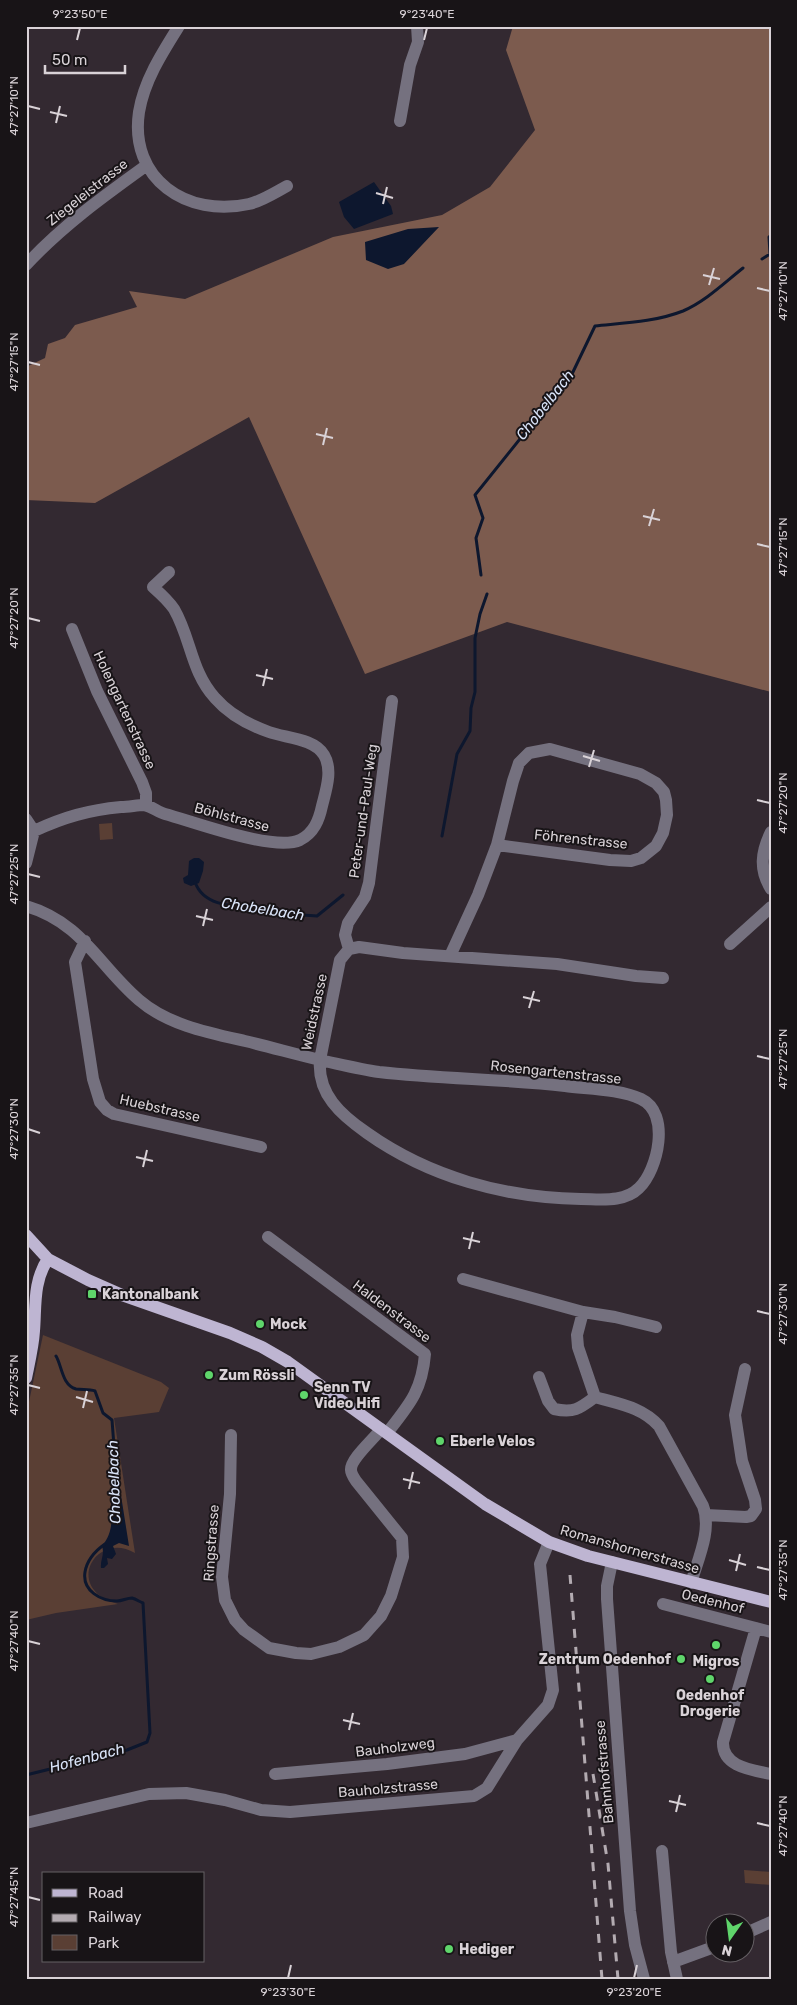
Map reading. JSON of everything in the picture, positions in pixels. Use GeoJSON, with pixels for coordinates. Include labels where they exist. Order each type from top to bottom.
{"type":"FeatureCollection","features":[{"type":"Feature","properties":{"kind":"main road","name":"Romanshornerstrasse"},"geometry":{"type":"LineString","coordinates":[[26,1235],[48,1259],[88,1280],[122,1295],[230,1333],[262,1347],[310,1377],[485,1504],[549,1542],[568,1550],[612,1562],[771,1602]]}},
{"type":"Feature","properties":{"kind":"main road"},"geometry":{"type":"LineString","coordinates":[[26,1378],[33,1345],[38,1277],[48,1259]]}},
{"type":"Feature","properties":{"kind":"street","name":"Ziegeleistrasse"},"geometry":{"type":"LineString","coordinates":[[179,26],[159,58],[142,99],[139,113],[138,138],[147,165],[172,192],[184,199],[208,206],[227,207],[247,204],[261,200],[286,186]]}},
{"type":"Feature","properties":{"kind":"street"},"geometry":{"type":"LineString","coordinates":[[400,121],[410,65],[418,42],[417,26]]}},
{"type":"Feature","properties":{"kind":"street","name":"Ziegeleistrasse"},"geometry":{"type":"LineString","coordinates":[[26,265],[47,242],[71,222],[147,165]]}},
{"type":"Feature","properties":{"kind":"street","name":"Böhlstrasse"},"geometry":{"type":"LineString","coordinates":[[34,831],[75,814],[94,810],[146,805],[162,813],[270,843],[289,843],[302,839],[314,830],[320,815],[329,773],[328,764],[323,753],[318,748],[305,742],[256,726],[227,709],[215,698],[203,683],[194,665],[173,608],[154,587],[169,572]]}},
{"type":"Feature","properties":{"kind":"street","name":"Holengartenstrasse"},"geometry":{"type":"LineString","coordinates":[[72,629],[96,691],[142,782],[146,793],[146,805]]}},
{"type":"Feature","properties":{"kind":"street","name":"Peter-und-Paul-Weg"},"geometry":{"type":"LineString","coordinates":[[349,949],[345,935],[348,923],[365,897],[369,883],[392,701]]}},
{"type":"Feature","properties":{"kind":"street","name":"Föhrenstrasse"},"geometry":{"type":"LineString","coordinates":[[450,956],[478,895],[497,845],[519,763],[530,752],[550,749],[567,752],[640,774],[656,783],[664,792],[667,815],[663,833],[656,846],[642,858],[631,861],[610,860],[497,845]]}},
{"type":"Feature","properties":{"kind":"street"},"geometry":{"type":"LineString","coordinates":[[26,820],[34,831],[26,863]]}},
{"type":"Feature","properties":{"kind":"street"},"geometry":{"type":"LineString","coordinates":[[771,832],[762,861],[763,872],[771,889]]}},
{"type":"Feature","properties":{"kind":"street","name":"Weidstrasse"},"geometry":{"type":"LineString","coordinates":[[26,906],[61,921],[85,941],[139,1000],[160,1014],[202,1031],[320,1060],[340,960],[349,949]]}},
{"type":"Feature","properties":{"kind":"street"},"geometry":{"type":"LineString","coordinates":[[730,944],[771,907]]}},
{"type":"Feature","properties":{"kind":"street","name":"Huebstrasse"},"geometry":{"type":"LineString","coordinates":[[85,941],[75,962],[93,1079],[100,1102],[107,1110],[114,1114],[261,1147]]}},
{"type":"Feature","properties":{"kind":"street"},"geometry":{"type":"LineString","coordinates":[[349,949],[359,947],[403,953],[557,964],[636,976],[663,978]]}},
{"type":"Feature","properties":{"kind":"street","name":"Rosengartenstrasse"},"geometry":{"type":"LineString","coordinates":[[320,1060],[377,1072],[526,1081],[608,1091],[639,1098],[651,1107],[656,1116],[660,1133],[652,1168],[645,1182],[633,1193],[620,1198],[605,1199],[557,1199],[470,1183],[444,1175],[382,1144],[355,1125],[332,1104],[326,1096],[320,1077],[320,1060]]}},
{"type":"Feature","properties":{"kind":"street","name":"Haldenstrasse"},"geometry":{"type":"LineString","coordinates":[[268,1237],[425,1354],[423,1376],[414,1397],[384,1431]]}},
{"type":"Feature","properties":{"kind":"street"},"geometry":{"type":"LineString","coordinates":[[463,1279],[583,1312],[616,1317],[656,1327]]}},
{"type":"Feature","properties":{"kind":"street"},"geometry":{"type":"LineString","coordinates":[[583,1312],[577,1335],[578,1347],[595,1397]]}},
{"type":"Feature","properties":{"kind":"street"},"geometry":{"type":"LineString","coordinates":[[706,1515],[746,1518],[751,1516],[756,1509],[756,1500],[742,1461],[735,1415],[745,1368]]}},
{"type":"Feature","properties":{"kind":"street"},"geometry":{"type":"LineString","coordinates":[[539,1377],[548,1401],[554,1409],[566,1412],[579,1409],[595,1397]]}},
{"type":"Feature","properties":{"kind":"street"},"geometry":{"type":"LineString","coordinates":[[595,1397],[635,1409],[651,1417],[659,1426],[706,1515],[706,1529],[691,1583]]}},
{"type":"Feature","properties":{"kind":"street","name":"Ringstrasse"},"geometry":{"type":"LineString","coordinates":[[231,1436],[230,1494],[222,1577],[224,1600],[235,1620],[255,1639],[269,1648],[282,1652],[311,1654],[339,1647],[364,1635],[382,1616],[395,1584],[403,1557],[402,1538],[389,1519],[356,1481],[351,1471],[351,1467],[359,1454],[384,1431]]}},
{"type":"Feature","properties":{"kind":"street","name":"Bauholzstrasse"},"geometry":{"type":"LineString","coordinates":[[26,1823],[149,1794],[169,1793],[204,1796],[261,1810],[290,1812],[474,1796],[487,1788],[517,1740],[548,1705],[553,1690],[540,1564],[549,1542]]}},
{"type":"Feature","properties":{"kind":"street","name":"Bahnhofstrasse"},"geometry":{"type":"LineString","coordinates":[[612,1562],[607,1586],[607,1598],[618,1766],[630,1911],[635,1945],[644,1979]]}},
{"type":"Feature","properties":{"kind":"street","name":"Oedenhof"},"geometry":{"type":"LineString","coordinates":[[663,1604],[771,1632]]}},
{"type":"Feature","properties":{"kind":"street"},"geometry":{"type":"LineString","coordinates":[[756,1628],[723,1742],[723,1750],[725,1756],[731,1761],[746,1768],[771,1774]]}},
{"type":"Feature","properties":{"kind":"street","name":"Bauholzweg"},"geometry":{"type":"LineString","coordinates":[[275,1774],[387,1764],[465,1754],[517,1740]]}},
{"type":"Feature","properties":{"kind":"street"},"geometry":{"type":"LineString","coordinates":[[662,1851],[673,1962],[677,1979]]}},
{"type":"Feature","properties":{"kind":"street"},"geometry":{"type":"LineString","coordinates":[[754,1930],[771,1922]]}},
{"type":"Feature","properties":{"kind":"street"},"geometry":{"type":"LineString","coordinates":[[673,1962],[704,1951]]}},
{"type":"Feature","properties":{"kind":"green space"},"geometry":{"type":"Polygon","coordinates":[[[112,823],[113,839],[100,840],[99,824],[112,823]]]}},
{"type":"Feature","properties":{"kind":"green space"},"geometry":{"type":"Polygon","coordinates":[[[43,1335],[161,1382],[169,1388],[159,1412],[114,1418],[135,1553],[121,1548],[108,1549],[98,1555],[91,1564],[88,1575],[92,1586],[101,1597],[118,1604],[56,1613],[26,1620],[26,1416],[43,1335]]]}},
{"type":"Feature","properties":{"kind":"green space"},"geometry":{"type":"Polygon","coordinates":[[[744,1870],[771,1872],[771,1885],[745,1883],[744,1870]]]}},
{"type":"Feature","properties":{"kind":"shaded area"},"geometry":{"type":"Polygon","coordinates":[[[513,26],[771,26],[771,692],[507,622],[365,674],[249,417],[95,503],[26,500],[26,367],[45,358],[48,344],[65,338],[75,325],[137,307],[129,291],[185,299],[333,237],[442,215],[490,187],[535,130],[506,50],[513,26]]]}},
{"type":"Feature","properties":{"kind":"water"},"geometry":{"type":"Polygon","coordinates":[[[374,182],[391,206],[393,214],[354,229],[344,217],[339,202],[374,182]]]}},
{"type":"Feature","properties":{"kind":"water"},"geometry":{"type":"Polygon","coordinates":[[[439,227],[404,264],[388,269],[366,260],[365,242],[408,229],[439,227]]]}},
{"type":"Feature","properties":{"kind":"water"},"geometry":{"type":"Polygon","coordinates":[[[199,858],[204,862],[199,883],[191,886],[184,883],[183,878],[188,875],[189,861],[199,858]]]}},
{"type":"Feature","properties":{"kind":"water"},"geometry":{"type":"Polygon","coordinates":[[[117,1470],[129,1546],[119,1543],[113,1546],[116,1554],[112,1559],[107,1558],[108,1564],[101,1568],[102,1546],[111,1528],[111,1494],[117,1470]]]}},
{"type":"Feature","properties":{"kind":"waterway","name":"Chobelbach"},"geometry":{"type":"LineString","coordinates":[[762,259],[770,254],[769,237],[771,235]]}},
{"type":"Feature","properties":{"kind":"waterway","name":"Chobelbach"},"geometry":{"type":"LineString","coordinates":[[481,575],[476,538],[483,518],[475,495],[572,374],[595,326],[650,320],[683,311],[707,297],[743,268]]}},
{"type":"Feature","properties":{"kind":"waterway","name":"Chobelbach"},"geometry":{"type":"LineString","coordinates":[[442,836],[457,754],[470,731],[471,708],[475,692],[475,638],[487,594]]}},
{"type":"Feature","properties":{"kind":"waterway","name":"Chobelbach"},"geometry":{"type":"LineString","coordinates":[[195,882],[204,895],[218,903],[253,907],[268,913],[282,912],[294,917],[303,915],[317,916],[343,895]]}},
{"type":"Feature","properties":{"kind":"waterway","name":"Chobelbach"},"geometry":{"type":"LineString","coordinates":[[56,1356],[68,1384],[76,1389],[95,1391],[103,1413],[112,1420],[116,1473]]}},
{"type":"Feature","properties":{"kind":"waterway","name":"Chobelbach"},"geometry":{"type":"LineString","coordinates":[[26,1775],[127,1750],[147,1742],[150,1733],[143,1603],[132,1598],[111,1601],[94,1594],[86,1585],[86,1568],[95,1553],[105,1544]]}},
{"type":"Feature","properties":{"kind":"railway"},"geometry":{"type":"LineString","coordinates":[[570,1575],[602,1979]]}},
{"type":"Feature","properties":{"kind":"railway"},"geometry":{"type":"LineString","coordinates":[[593,1774],[608,1864],[618,1979]]}},
{"type":"Feature","properties":{"kind":"place","name":"Kantonalbank"},"geometry":{"type":"Point","coordinates":[92,1294]}},
{"type":"Feature","properties":{"kind":"place","name":"Mock"},"geometry":{"type":"Point","coordinates":[260,1324]}},
{"type":"Feature","properties":{"kind":"place","name":"Zum Rössli"},"geometry":{"type":"Point","coordinates":[209,1375]}},
{"type":"Feature","properties":{"kind":"place","name":"Senn TV Video Hifi"},"geometry":{"type":"Point","coordinates":[304,1395]}},
{"type":"Feature","properties":{"kind":"place","name":"Eberle Velos"},"geometry":{"type":"Point","coordinates":[440,1441]}},
{"type":"Feature","properties":{"kind":"place","name":"Migros"},"geometry":{"type":"Point","coordinates":[716,1645]}},
{"type":"Feature","properties":{"kind":"place","name":"Zentrum Oedenhof"},"geometry":{"type":"Point","coordinates":[681,1659]}},
{"type":"Feature","properties":{"kind":"place","name":"Oedenhof Drogerie"},"geometry":{"type":"Point","coordinates":[710,1679]}},
{"type":"Feature","properties":{"kind":"place","name":"Hediger"},"geometry":{"type":"Point","coordinates":[449,1949]}},
{"type":"Feature","properties":{"kind":"water label","name":"Hofenbach"},"geometry":{"type":"Point","coordinates":[87,1758]}}]}
